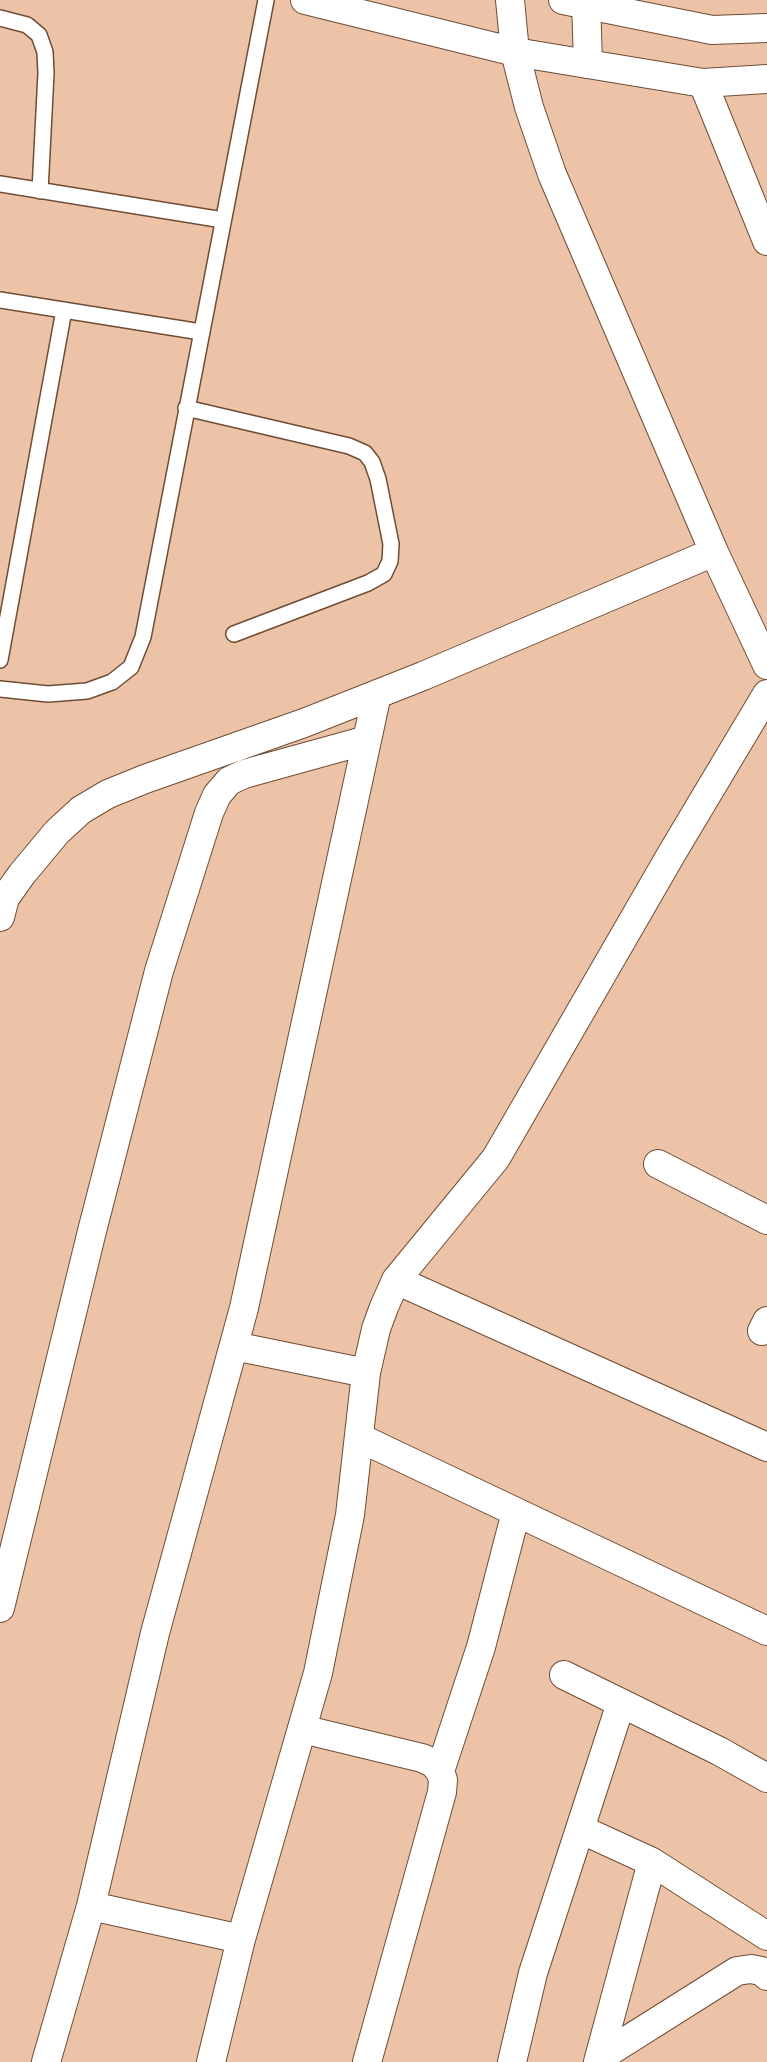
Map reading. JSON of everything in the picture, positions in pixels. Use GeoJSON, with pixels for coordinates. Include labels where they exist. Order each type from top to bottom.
{"type":"FeatureCollection","features":[{"type":"Feature","properties":{"kind":"street"},"geometry":{"type":"LineString","coordinates":[[305,0],[515,52],[703,83],[767,80]]}},
{"type":"Feature","properties":{"kind":"street"},"geometry":{"type":"LineString","coordinates":[[510,0],[515,52],[529,107],[552,174],[714,552],[767,665]]}},
{"type":"Feature","properties":{"kind":"street"},"geometry":{"type":"LineString","coordinates":[[588,64],[578,2],[712,30],[767,28]]}},
{"type":"Feature","properties":{"kind":"street"},"geometry":{"type":"LineString","coordinates":[[703,83],[767,241]]}},
{"type":"Feature","properties":{"kind":"street"},"geometry":{"type":"LineString","coordinates":[[2,904],[22,874],[57,832],[81,810],[108,794],[377,694],[714,552]]}},
{"type":"Feature","properties":{"kind":"street"},"geometry":{"type":"LineString","coordinates":[[46,2062],[91,1906],[155,1633],[234,1346],[286,1121],[377,694]]}},
{"type":"Feature","properties":{"kind":"street"},"geometry":{"type":"LineString","coordinates":[[212,2062],[241,1939],[302,1729],[337,1585],[350,1515],[366,1373],[376,1329],[396,1280],[496,1158],[672,853],[767,694]]}},
{"type":"Feature","properties":{"kind":"street"},"geometry":{"type":"LineString","coordinates":[[0,1608],[92,1231],[160,971],[209,813],[217,795],[229,781],[244,774],[367,740]]}},
{"type":"Feature","properties":{"kind":"street"},"geometry":{"type":"LineString","coordinates":[[658,1164],[767,1220]]}},
{"type":"Feature","properties":{"kind":"street"},"geometry":{"type":"LineString","coordinates":[[396,1280],[767,1447]]}},
{"type":"Feature","properties":{"kind":"street"},"geometry":{"type":"LineString","coordinates":[[234,1346],[366,1373]]}},
{"type":"Feature","properties":{"kind":"street"},"geometry":{"type":"LineString","coordinates":[[360,1438],[767,1631]]}},
{"type":"Feature","properties":{"kind":"street"},"geometry":{"type":"LineString","coordinates":[[367,2062],[442,1792],[440,1771],[481,1647],[516,1512]]}},
{"type":"Feature","properties":{"kind":"street"},"geometry":{"type":"LineString","coordinates":[[564,1675],[719,1751],[767,1778]]}},
{"type":"Feature","properties":{"kind":"street"},"geometry":{"type":"LineString","coordinates":[[512,2062],[533,1973],[621,1703]]}},
{"type":"Feature","properties":{"kind":"street"},"geometry":{"type":"LineString","coordinates":[[302,1729],[422,1758],[433,1763],[440,1771]]}},
{"type":"Feature","properties":{"kind":"street"},"geometry":{"type":"LineString","coordinates":[[580,1829],[652,1862],[767,1936]]}},
{"type":"Feature","properties":{"kind":"street"},"geometry":{"type":"LineString","coordinates":[[598,2060],[652,1862]]}},
{"type":"Feature","properties":{"kind":"street"},"geometry":{"type":"LineString","coordinates":[[91,1906],[241,1939]]}},
{"type":"Feature","properties":{"kind":"street"},"geometry":{"type":"LineString","coordinates":[[598,2060],[737,1971],[751,1969],[761,1971],[767,1976]]}},
{"type":"Feature","properties":{"kind":"lane"},"geometry":{"type":"LineString","coordinates":[[0,689],[48,694],[87,691],[112,682],[131,667],[143,637],[266,0]]}},
{"type":"Feature","properties":{"kind":"lane"},"geometry":{"type":"LineString","coordinates":[[0,18],[27,25],[39,35],[45,52],[46,73],[40,191]]}},
{"type":"Feature","properties":{"kind":"lane"},"geometry":{"type":"LineString","coordinates":[[0,184],[222,220]]}},
{"type":"Feature","properties":{"kind":"lane"},"geometry":{"type":"LineString","coordinates":[[0,300],[201,332]]}},
{"type":"Feature","properties":{"kind":"lane"},"geometry":{"type":"LineString","coordinates":[[0,660],[64,310]]}},
{"type":"Feature","properties":{"kind":"lane"},"geometry":{"type":"LineString","coordinates":[[186,408],[349,446],[365,453],[372,462],[378,479],[391,544],[390,561],[384,574],[368,583],[234,634]]}}]}
